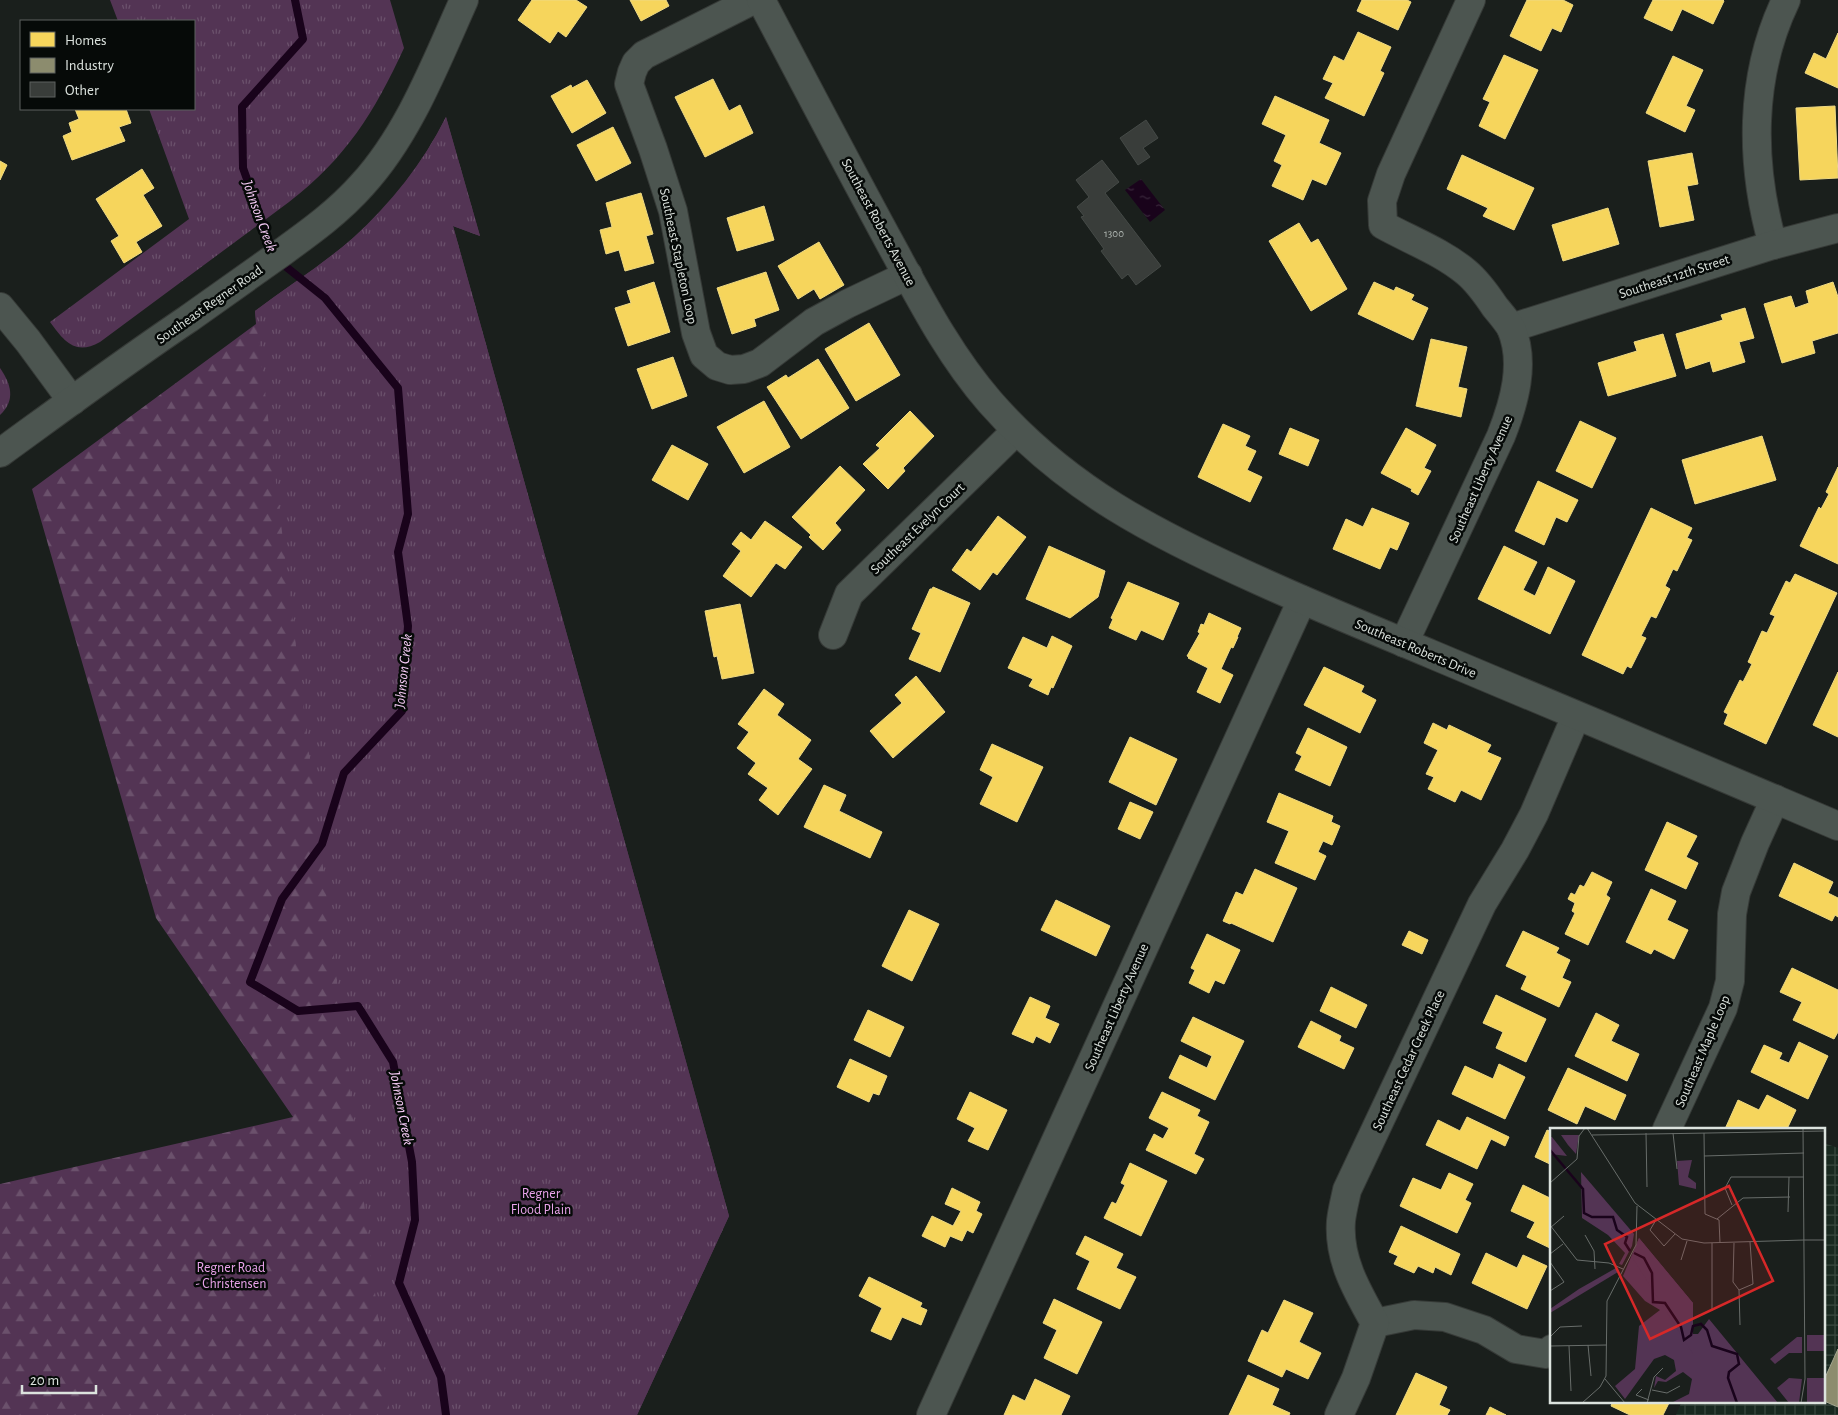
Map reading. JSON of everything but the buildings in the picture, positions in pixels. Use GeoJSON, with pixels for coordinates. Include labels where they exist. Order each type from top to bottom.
{"type":"FeatureCollection","features":[{"type":"Feature","properties":{"kind":"street","name":"Southeast Regner Road"},"geometry":{"type":"LineString","coordinates":[[0,454],[72,400],[316,228],[341,207],[363,185],[398,138],[415,106],[464,0]]}},
{"type":"Feature","properties":{"kind":"street","name":"Southeast Stapleton Loop"},"geometry":{"type":"LineString","coordinates":[[753,0],[644,55],[636,63],[629,84],[654,149],[673,210],[696,333],[704,355],[717,366],[730,370],[744,369],[760,363],[814,322],[908,275]]}},
{"type":"Feature","properties":{"kind":"street","name":"Southeast Roberts Avenue"},"geometry":{"type":"LineString","coordinates":[[761,0],[930,317],[952,352],[984,394],[1016,431]]}},
{"type":"Feature","properties":{"kind":"street","name":"Southeast Liberty Avenue"},"geometry":{"type":"LineString","coordinates":[[1404,643],[1502,436],[1512,408],[1518,379],[1518,355],[1511,328],[1489,297],[1467,272],[1440,255],[1383,225],[1382,201],[1391,174],[1471,0]]}},
{"type":"Feature","properties":{"kind":"street"},"geometry":{"type":"LineString","coordinates":[[1773,245],[1759,186],[1756,125],[1764,65],[1772,36],[1786,0]]}},
{"type":"Feature","properties":{"kind":"street","name":"Southeast 12th Street"},"geometry":{"type":"LineString","coordinates":[[1511,328],[1773,245],[1838,228]]}},
{"type":"Feature","properties":{"kind":"street"},"geometry":{"type":"LineString","coordinates":[[0,307],[72,400]]}},
{"type":"Feature","properties":{"kind":"street","name":"Southeast Roberts Drive"},"geometry":{"type":"LineString","coordinates":[[1016,431],[1056,466],[1118,510],[1211,559],[1302,600],[1838,826]]}},
{"type":"Feature","properties":{"kind":"street","name":"Southeast Evelyn Court"},"geometry":{"type":"LineString","coordinates":[[833,635],[849,594],[1016,431]]}},
{"type":"Feature","properties":{"kind":"street","name":"Southeast Liberty Avenue"},"geometry":{"type":"LineString","coordinates":[[931,1415],[1302,600]]}},
{"type":"Feature","properties":{"kind":"street","name":"Southeast Cedar Creek Place"},"geometry":{"type":"LineString","coordinates":[[1376,1323],[1347,1267],[1343,1251],[1341,1221],[1347,1190],[1482,904],[1515,850],[1534,814],[1576,716]]}},
{"type":"Feature","properties":{"kind":"street","name":"Southeast Maple Loop"},"geometry":{"type":"LineString","coordinates":[[1667,1128],[1723,1008],[1730,981],[1732,914],[1736,892],[1754,843],[1775,799]]}},
{"type":"Feature","properties":{"kind":"street"},"geometry":{"type":"LineString","coordinates":[[1339,1415],[1356,1378],[1376,1323],[1414,1316],[1445,1317],[1484,1330],[1516,1349],[1546,1354],[1550,1351]]}},
{"type":"Feature","properties":{"kind":"shaded area"},"geometry":{"type":"Polygon","coordinates":[[[1826,1144],[1838,1148],[1838,1415],[1676,1415],[1682,1402],[1826,1402],[1826,1144]]]}},
{"type":"Feature","properties":{"kind":"green space"},"geometry":{"type":"Polygon","coordinates":[[[110,0],[390,0],[404,48],[381,93],[357,133],[327,169],[289,202],[100,342],[91,346],[77,347],[65,340],[50,322],[189,219],[149,110],[195,110],[195,20],[118,20],[110,0]]]}},
{"type":"Feature","properties":{"kind":"green space","name":"Regner Road - Christensen"},"geometry":{"type":"Polygon","coordinates":[[[446,117],[480,236],[453,226],[729,1216],[637,1415],[0,1415],[0,1184],[293,1117],[156,918],[32,489],[256,324],[255,311],[317,267],[353,238],[405,182],[427,150],[446,117]]]}},
{"type":"Feature","properties":{"kind":"green space","name":"Regner Flood Plain"},"geometry":{"type":"Polygon","coordinates":[[[446,117],[480,236],[453,226],[729,1216],[637,1415],[390,1415],[255,311],[341,248],[381,211],[417,167],[446,117]]]}},
{"type":"Feature","properties":{"kind":"green space"},"geometry":{"type":"Polygon","coordinates":[[[0,368],[9,386],[10,398],[0,415],[0,368]]]}},
{"type":"Feature","properties":{"kind":"water"},"geometry":{"type":"Polygon","coordinates":[[[1141,179],[1165,210],[1150,222],[1125,190],[1141,179]]]}},
{"type":"Feature","properties":{"kind":"waterway","name":"Johnson Creek"},"geometry":{"type":"LineString","coordinates":[[295,0],[303,39],[242,107],[243,168],[275,258],[325,298],[398,388],[408,514],[398,552],[408,626],[402,711],[344,773],[322,844],[282,899],[250,982],[298,1011],[358,1006],[393,1062],[412,1162],[415,1220],[399,1283],[441,1377],[446,1415]]}}]}
